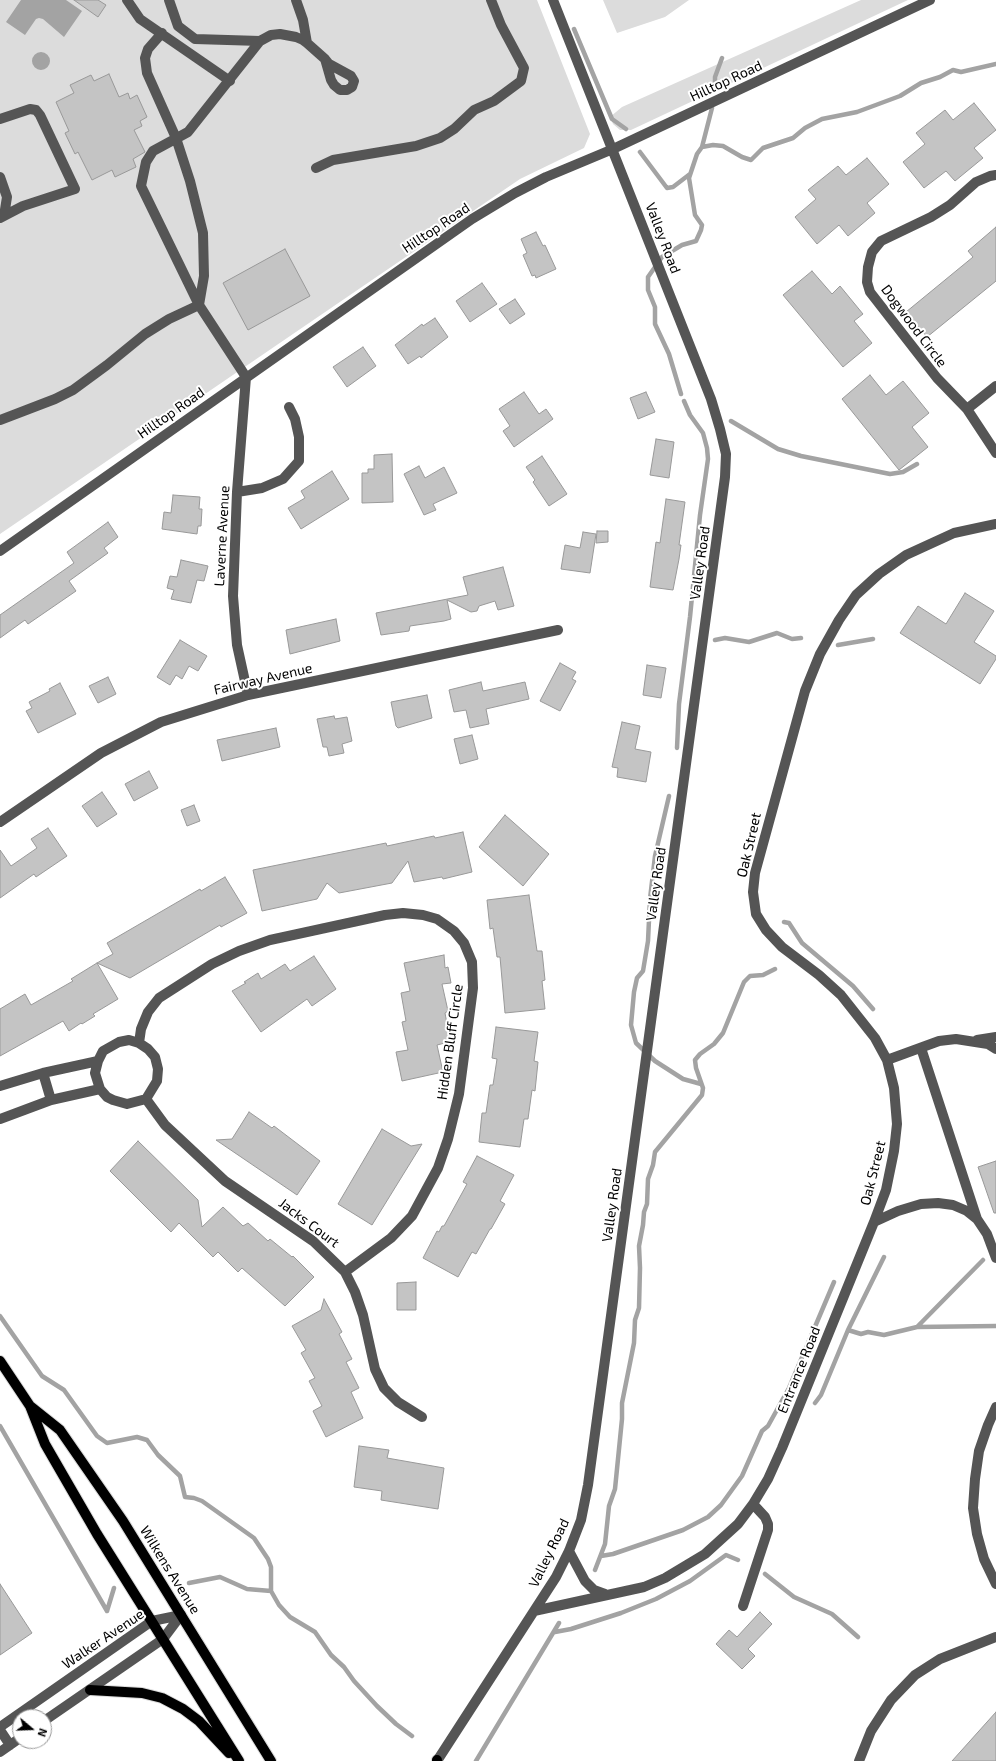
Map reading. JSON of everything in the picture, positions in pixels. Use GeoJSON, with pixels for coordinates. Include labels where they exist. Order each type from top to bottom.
{"type":"FeatureCollection","features":[{"type":"Feature","properties":{"kind":"main road","name":"Wilkens Avenue"},"geometry":{"type":"LineString","coordinates":[[0,1361],[30,1406],[45,1444],[97,1534],[238,1761]]}},
{"type":"Feature","properties":{"kind":"main road","name":"Wilkens Avenue"},"geometry":{"type":"LineString","coordinates":[[30,1406],[60,1430],[122,1521],[272,1761]]}},
{"type":"Feature","properties":{"kind":"main road"},"geometry":{"type":"LineString","coordinates":[[90,1690],[142,1693],[162,1698],[183,1709],[199,1721],[238,1761]]}},
{"type":"Feature","properties":{"kind":"street"},"geometry":{"type":"LineString","coordinates":[[127,0],[140,19],[230,81]]}},
{"type":"Feature","properties":{"kind":"street"},"geometry":{"type":"LineString","coordinates":[[169,0],[178,26],[195,39],[260,41]]}},
{"type":"Feature","properties":{"kind":"street"},"geometry":{"type":"LineString","coordinates":[[296,0],[303,20],[307,43]]}},
{"type":"Feature","properties":{"kind":"street"},"geometry":{"type":"LineString","coordinates":[[316,168],[333,160],[416,146],[440,138],[454,129],[474,110],[494,100],[521,81],[524,68],[501,25],[491,0]]}},
{"type":"Feature","properties":{"kind":"street","name":"Valley Road"},"geometry":{"type":"LineString","coordinates":[[437,1761],[556,1577],[569,1551],[581,1520],[588,1485],[726,477],[726,454],[711,399],[553,0]]}},
{"type":"Feature","properties":{"kind":"street","name":"Hilltop Road"},"geometry":{"type":"LineString","coordinates":[[0,551],[472,219],[546,177],[613,149],[930,0]]}},
{"type":"Feature","properties":{"kind":"street"},"geometry":{"type":"LineString","coordinates":[[162,33],[148,49],[145,58],[147,73],[176,138],[190,180],[203,233],[204,276],[199,305]]}},
{"type":"Feature","properties":{"kind":"street"},"geometry":{"type":"LineString","coordinates":[[246,377],[199,305],[140,186],[146,162],[153,151],[188,132],[230,81],[260,41],[270,35],[280,34],[296,37],[307,43],[325,59]]}},
{"type":"Feature","properties":{"kind":"street"},"geometry":{"type":"LineString","coordinates":[[0,119],[30,109],[36,110],[40,115],[75,189],[24,206],[2,217]]}},
{"type":"Feature","properties":{"kind":"street","name":"Dogwood Circle"},"geometry":{"type":"LineString","coordinates":[[996,175],[976,182],[950,205],[931,218],[881,241],[872,252],[868,267],[867,282],[870,292],[937,378],[967,409],[996,454]]}},
{"type":"Feature","properties":{"kind":"street"},"geometry":{"type":"LineString","coordinates":[[0,178],[7,197],[2,217]]}},
{"type":"Feature","properties":{"kind":"street"},"geometry":{"type":"LineString","coordinates":[[0,420],[55,399],[73,390],[145,334],[168,319],[199,305]]}},
{"type":"Feature","properties":{"kind":"street","name":"Laverne Avenue"},"geometry":{"type":"LineString","coordinates":[[246,377],[233,596],[237,645],[248,695]]}},
{"type":"Feature","properties":{"kind":"street"},"geometry":{"type":"LineString","coordinates":[[967,409],[996,386]]}},
{"type":"Feature","properties":{"kind":"street"},"geometry":{"type":"LineString","coordinates":[[238,492],[262,488],[283,479],[299,461],[299,437],[295,419],[289,407]]}},
{"type":"Feature","properties":{"kind":"street","name":"Oak Street"},"geometry":{"type":"LineString","coordinates":[[874,1222],[886,1190],[895,1145],[896,1124],[894,1088],[887,1060],[871,1033],[841,995],[819,975],[782,947],[766,930],[756,914],[753,892],[755,873],[806,691],[820,654],[839,620],[856,595],[879,574],[906,555],[954,533],[996,524]]}},
{"type":"Feature","properties":{"kind":"street","name":"Fairway Avenue"},"geometry":{"type":"LineString","coordinates":[[0,822],[101,752],[161,722],[248,695],[558,630]]}},
{"type":"Feature","properties":{"kind":"street","name":"Hidden Bluff Circle"},"geometry":{"type":"LineString","coordinates":[[139,1043],[141,1029],[148,1012],[159,998],[212,964],[239,951],[264,942],[386,915],[403,913],[423,915],[437,919],[454,931],[464,943],[472,962],[474,988],[465,1058],[448,1139],[438,1168],[412,1216],[391,1238],[345,1272]]}},
{"type":"Feature","properties":{"kind":"street"},"geometry":{"type":"LineString","coordinates":[[887,1060],[939,1041],[956,1039],[973,1040],[996,1037]]}},
{"type":"Feature","properties":{"kind":"street"},"geometry":{"type":"LineString","coordinates":[[130,1040],[139,1043],[148,1049],[155,1057],[158,1069],[157,1081],[146,1100],[127,1104],[113,1100],[100,1088],[95,1073],[98,1061],[103,1051],[119,1042],[130,1040]]}},
{"type":"Feature","properties":{"kind":"street"},"geometry":{"type":"LineString","coordinates":[[973,1040],[988,1044],[996,1049]]}},
{"type":"Feature","properties":{"kind":"street"},"geometry":{"type":"LineString","coordinates":[[921,1048],[978,1219]]}},
{"type":"Feature","properties":{"kind":"street"},"geometry":{"type":"LineString","coordinates":[[0,1086],[43,1073],[98,1061]]}},
{"type":"Feature","properties":{"kind":"street"},"geometry":{"type":"LineString","coordinates":[[43,1073],[50,1100]]}},
{"type":"Feature","properties":{"kind":"street"},"geometry":{"type":"LineString","coordinates":[[0,1119],[50,1100],[100,1088]]}},
{"type":"Feature","properties":{"kind":"street","name":"Jacks Court"},"geometry":{"type":"LineString","coordinates":[[146,1100],[164,1125],[225,1181],[313,1241],[331,1256],[345,1272],[355,1292],[363,1315],[375,1369],[384,1388],[398,1402],[422,1418]]}},
{"type":"Feature","properties":{"kind":"street"},"geometry":{"type":"LineString","coordinates":[[874,1222],[898,1211],[920,1204],[938,1203],[960,1208],[978,1219],[992,1233],[996,1258]]}},
{"type":"Feature","properties":{"kind":"street","name":"Entrance Road"},"geometry":{"type":"LineString","coordinates":[[534,1611],[605,1594],[620,1593],[644,1587],[686,1566],[705,1554],[738,1524],[753,1504],[768,1479],[782,1448],[874,1222]]}},
{"type":"Feature","properties":{"kind":"street"},"geometry":{"type":"LineString","coordinates":[[996,1409],[988,1425],[979,1451],[973,1508],[977,1534],[984,1559],[996,1584]]}},
{"type":"Feature","properties":{"kind":"street"},"geometry":{"type":"LineString","coordinates":[[743,1606],[768,1530],[765,1517],[753,1504]]}},
{"type":"Feature","properties":{"kind":"street"},"geometry":{"type":"LineString","coordinates":[[569,1551],[585,1581],[594,1590],[605,1594]]}},
{"type":"Feature","properties":{"kind":"street"},"geometry":{"type":"LineString","coordinates":[[52,1716],[163,1638],[181,1615]]}},
{"type":"Feature","properties":{"kind":"street","name":"Walker Avenue"},"geometry":{"type":"LineString","coordinates":[[0,1726],[152,1621],[181,1615]]}},
{"type":"Feature","properties":{"kind":"street"},"geometry":{"type":"LineString","coordinates":[[859,1761],[871,1731],[891,1700],[915,1675],[940,1659],[996,1637]]}},
{"type":"Feature","properties":{"kind":"street"},"geometry":{"type":"LineString","coordinates":[[0,1730],[10,1745],[0,1752]]}},
{"type":"Feature","properties":{"kind":"shaded area"},"geometry":{"type":"Polygon","coordinates":[[[0,0],[537,0],[590,134],[584,148],[520,179],[0,534],[0,0]]]}},
{"type":"Feature","properties":{"kind":"shaded area"},"geometry":{"type":"Polygon","coordinates":[[[21,0],[66,0],[82,11],[64,37],[43,19],[39,18],[36,19],[25,35],[6,22],[21,0]]]}},
{"type":"Feature","properties":{"kind":"shaded area"},"geometry":{"type":"Polygon","coordinates":[[[603,0],[689,0],[665,17],[617,33],[603,0]]]}},
{"type":"Feature","properties":{"kind":"shaded area"},"geometry":{"type":"Polygon","coordinates":[[[861,0],[908,0],[631,130],[620,130],[613,124],[610,117],[622,107],[861,0]]]}},
{"type":"Feature","properties":{"kind":"shaded area"},"geometry":{"type":"Polygon","coordinates":[[[41,52],[47,55],[50,61],[47,67],[41,70],[35,67],[32,61],[35,55],[41,52]]]}},
{"type":"Feature","properties":{"kind":"building"},"geometry":{"type":"Polygon","coordinates":[[[74,0],[98,0],[106,5],[98,17],[74,0]]]}},
{"type":"Feature","properties":{"kind":"building"},"geometry":{"type":"Polygon","coordinates":[[[109,74],[119,97],[128,93],[130,99],[137,95],[147,117],[140,121],[142,126],[134,130],[145,152],[133,159],[136,167],[115,177],[112,170],[92,180],[78,152],[75,154],[65,133],[69,131],[56,102],[74,93],[70,85],[91,75],[94,81],[109,74]]]}},
{"type":"Feature","properties":{"kind":"building"},"geometry":{"type":"Polygon","coordinates":[[[974,103],[996,130],[974,148],[983,158],[955,181],[946,171],[924,188],[903,162],[925,144],[916,133],[945,110],[953,120],[974,103]]]}},
{"type":"Feature","properties":{"kind":"building"},"geometry":{"type":"Polygon","coordinates":[[[867,158],[889,184],[867,203],[875,213],[848,236],[839,225],[817,244],[795,217],[816,199],[808,190],[838,166],[846,175],[867,158]]]}},
{"type":"Feature","properties":{"kind":"building"},"geometry":{"type":"Polygon","coordinates":[[[996,227],[996,281],[927,337],[906,312],[973,257],[968,251],[996,227]]]}},
{"type":"Feature","properties":{"kind":"building"},"geometry":{"type":"Polygon","coordinates":[[[536,232],[543,246],[545,245],[556,269],[536,278],[535,275],[532,276],[523,255],[527,253],[521,239],[536,232]]]}},
{"type":"Feature","properties":{"kind":"building"},"geometry":{"type":"Polygon","coordinates":[[[285,249],[310,296],[248,330],[223,283],[285,249]]]}},
{"type":"Feature","properties":{"kind":"building"},"geometry":{"type":"Polygon","coordinates":[[[812,271],[832,294],[840,286],[863,314],[854,321],[872,343],[843,367],[783,295],[812,271]]]}},
{"type":"Feature","properties":{"kind":"building"},"geometry":{"type":"Polygon","coordinates":[[[482,283],[497,304],[470,322],[456,301],[482,283]]]}},
{"type":"Feature","properties":{"kind":"building"},"geometry":{"type":"Polygon","coordinates":[[[515,299],[525,314],[510,324],[499,309],[515,299]]]}},
{"type":"Feature","properties":{"kind":"building"},"geometry":{"type":"Polygon","coordinates":[[[435,318],[448,337],[421,358],[420,356],[408,364],[395,345],[422,324],[423,326],[435,318]]]}},
{"type":"Feature","properties":{"kind":"building"},"geometry":{"type":"Polygon","coordinates":[[[363,347],[376,366],[347,387],[333,367],[363,347]]]}},
{"type":"Feature","properties":{"kind":"building"},"geometry":{"type":"Polygon","coordinates":[[[870,375],[886,395],[903,381],[929,413],[912,427],[928,447],[899,470],[842,399],[870,375]]]}},
{"type":"Feature","properties":{"kind":"building"},"geometry":{"type":"Polygon","coordinates":[[[524,392],[539,414],[546,409],[553,419],[514,447],[503,431],[510,426],[499,409],[524,392]]]}},
{"type":"Feature","properties":{"kind":"building"},"geometry":{"type":"Polygon","coordinates":[[[646,392],[655,412],[638,419],[630,398],[646,392]]]}},
{"type":"Feature","properties":{"kind":"building"},"geometry":{"type":"Polygon","coordinates":[[[656,439],[674,442],[669,478],[650,475],[656,439]]]}},
{"type":"Feature","properties":{"kind":"building"},"geometry":{"type":"Polygon","coordinates":[[[392,454],[393,502],[362,503],[362,473],[368,473],[368,469],[374,469],[374,455],[392,454]]]}},
{"type":"Feature","properties":{"kind":"building"},"geometry":{"type":"Polygon","coordinates":[[[542,456],[567,494],[549,506],[533,482],[535,480],[526,467],[542,456]]]}},
{"type":"Feature","properties":{"kind":"building"},"geometry":{"type":"Polygon","coordinates":[[[419,466],[425,478],[444,467],[457,493],[433,504],[436,510],[424,515],[404,474],[419,466]]]}},
{"type":"Feature","properties":{"kind":"building"},"geometry":{"type":"Polygon","coordinates":[[[332,471],[349,499],[301,529],[288,508],[305,498],[301,491],[332,471]]]}},
{"type":"Feature","properties":{"kind":"building"},"geometry":{"type":"Polygon","coordinates":[[[173,495],[200,497],[199,509],[202,509],[201,526],[198,526],[197,534],[162,529],[164,512],[171,513],[173,495]]]}},
{"type":"Feature","properties":{"kind":"building"},"geometry":{"type":"Polygon","coordinates":[[[666,499],[685,502],[679,545],[681,545],[673,590],[650,587],[656,542],[660,543],[666,499]]]}},
{"type":"Feature","properties":{"kind":"building"},"geometry":{"type":"Polygon","coordinates":[[[108,522],[118,537],[104,548],[108,553],[69,581],[76,591],[28,624],[25,620],[0,638],[0,615],[74,563],[67,552],[108,522]]]}},
{"type":"Feature","properties":{"kind":"building"},"geometry":{"type":"Polygon","coordinates":[[[597,531],[608,531],[608,542],[596,543],[597,531]]]}},
{"type":"Feature","properties":{"kind":"building"},"geometry":{"type":"Polygon","coordinates":[[[583,532],[596,534],[590,573],[561,569],[565,545],[580,548],[583,532]]]}},
{"type":"Feature","properties":{"kind":"building"},"geometry":{"type":"Polygon","coordinates":[[[181,560],[208,566],[204,581],[197,580],[191,603],[171,599],[174,590],[167,588],[170,576],[177,577],[181,560]]]}},
{"type":"Feature","properties":{"kind":"building"},"geometry":{"type":"Polygon","coordinates":[[[503,567],[514,606],[498,610],[495,601],[479,606],[477,611],[471,612],[447,600],[451,619],[410,626],[409,631],[381,635],[376,613],[468,595],[463,577],[503,567]]]}},
{"type":"Feature","properties":{"kind":"building"},"geometry":{"type":"Polygon","coordinates":[[[965,593],[994,611],[974,642],[996,656],[996,659],[980,684],[900,633],[918,606],[946,624],[965,593]]]}},
{"type":"Feature","properties":{"kind":"building"},"geometry":{"type":"Polygon","coordinates":[[[336,619],[340,641],[290,654],[286,630],[336,619]]]}},
{"type":"Feature","properties":{"kind":"building"},"geometry":{"type":"Polygon","coordinates":[[[180,640],[207,656],[198,671],[189,666],[182,679],[176,675],[170,685],[157,677],[180,640]]]}},
{"type":"Feature","properties":{"kind":"building"},"geometry":{"type":"Polygon","coordinates":[[[560,663],[576,672],[572,679],[576,681],[560,711],[540,701],[560,663]]]}},
{"type":"Feature","properties":{"kind":"building"},"geometry":{"type":"Polygon","coordinates":[[[647,665],[666,668],[661,698],[643,695],[647,665]]]}},
{"type":"Feature","properties":{"kind":"building"},"geometry":{"type":"Polygon","coordinates":[[[108,677],[116,694],[98,703],[89,686],[108,677]]]}},
{"type":"Feature","properties":{"kind":"building"},"geometry":{"type":"Polygon","coordinates":[[[481,682],[483,691],[525,682],[529,699],[486,709],[489,724],[470,728],[466,710],[454,712],[449,690],[481,682]]]}},
{"type":"Feature","properties":{"kind":"building"},"geometry":{"type":"Polygon","coordinates":[[[60,683],[76,714],[38,733],[26,711],[32,708],[29,702],[50,691],[49,689],[60,683]]]}},
{"type":"Feature","properties":{"kind":"building"},"geometry":{"type":"Polygon","coordinates":[[[427,695],[432,718],[398,728],[396,726],[391,702],[427,695]]]}},
{"type":"Feature","properties":{"kind":"building"},"geometry":{"type":"Polygon","coordinates":[[[334,716],[335,719],[347,717],[352,741],[342,744],[344,753],[329,756],[327,747],[323,747],[317,719],[334,716]]]}},
{"type":"Feature","properties":{"kind":"building"},"geometry":{"type":"Polygon","coordinates":[[[622,722],[640,726],[635,749],[651,752],[646,782],[617,777],[618,768],[612,767],[622,722]]]}},
{"type":"Feature","properties":{"kind":"building"},"geometry":{"type":"Polygon","coordinates":[[[276,728],[280,747],[222,761],[217,740],[276,728]]]}},
{"type":"Feature","properties":{"kind":"building"},"geometry":{"type":"Polygon","coordinates":[[[472,735],[478,759],[460,764],[454,739],[472,735]]]}},
{"type":"Feature","properties":{"kind":"building"},"geometry":{"type":"Polygon","coordinates":[[[149,771],[158,788],[134,801],[125,784],[149,771]]]}},
{"type":"Feature","properties":{"kind":"building"},"geometry":{"type":"Polygon","coordinates":[[[102,792],[117,814],[97,827],[82,806],[102,792]]]}},
{"type":"Feature","properties":{"kind":"building"},"geometry":{"type":"Polygon","coordinates":[[[194,805],[200,821],[187,826],[181,810],[194,805]]]}},
{"type":"Feature","properties":{"kind":"building"},"geometry":{"type":"Polygon","coordinates":[[[505,815],[549,854],[523,886],[479,847],[505,815]]]}},
{"type":"Feature","properties":{"kind":"building"},"geometry":{"type":"Polygon","coordinates":[[[48,828],[67,856],[36,877],[34,874],[0,898],[0,850],[11,866],[37,848],[31,839],[48,828]]]}},
{"type":"Feature","properties":{"kind":"building"},"geometry":{"type":"Polygon","coordinates":[[[463,832],[472,872],[443,879],[442,877],[414,882],[408,861],[392,883],[339,893],[327,883],[317,899],[262,911],[253,870],[386,843],[387,846],[434,836],[435,838],[463,832]]]}},
{"type":"Feature","properties":{"kind":"building"},"geometry":{"type":"Polygon","coordinates":[[[225,877],[247,913],[221,927],[220,925],[130,978],[97,963],[113,954],[107,943],[200,889],[201,891],[225,877]]]}},
{"type":"Feature","properties":{"kind":"building"},"geometry":{"type":"Polygon","coordinates":[[[529,895],[537,951],[542,951],[545,980],[542,981],[545,1009],[505,1013],[500,957],[497,957],[493,928],[490,929],[487,900],[529,895]]]}},
{"type":"Feature","properties":{"kind":"building"},"geometry":{"type":"Polygon","coordinates":[[[444,955],[445,968],[448,967],[451,983],[442,984],[448,1011],[445,1013],[450,1040],[449,1042],[437,1045],[443,1072],[402,1081],[396,1052],[408,1050],[402,1022],[406,1021],[401,993],[410,991],[404,963],[444,955]]]}},
{"type":"Feature","properties":{"kind":"building"},"geometry":{"type":"Polygon","coordinates":[[[314,956],[336,989],[312,1006],[307,999],[261,1032],[232,991],[246,983],[244,982],[258,973],[261,979],[285,964],[290,971],[314,956]]]}},
{"type":"Feature","properties":{"kind":"building"},"geometry":{"type":"Polygon","coordinates":[[[97,963],[118,999],[93,1014],[95,1016],[69,1031],[63,1021],[0,1056],[0,1009],[25,994],[31,1005],[73,981],[71,979],[97,963]]]}},
{"type":"Feature","properties":{"kind":"building"},"geometry":{"type":"Polygon","coordinates":[[[496,1027],[538,1032],[534,1061],[538,1062],[535,1091],[532,1090],[528,1119],[524,1119],[520,1147],[479,1142],[482,1113],[486,1113],[490,1085],[493,1085],[497,1059],[492,1058],[496,1027]]]}},
{"type":"Feature","properties":{"kind":"building"},"geometry":{"type":"Polygon","coordinates":[[[249,1112],[272,1128],[274,1126],[320,1161],[297,1195],[216,1140],[232,1139],[249,1112]]]}},
{"type":"Feature","properties":{"kind":"building"},"geometry":{"type":"Polygon","coordinates":[[[382,1129],[411,1146],[422,1144],[372,1225],[338,1204],[382,1129]]]}},
{"type":"Feature","properties":{"kind":"building"},"geometry":{"type":"Polygon","coordinates":[[[138,1141],[198,1200],[202,1227],[223,1207],[243,1226],[248,1223],[268,1241],[270,1239],[292,1257],[293,1256],[314,1277],[285,1306],[242,1268],[238,1272],[218,1252],[213,1257],[179,1223],[171,1232],[110,1171],[138,1141]]]}},
{"type":"Feature","properties":{"kind":"building"},"geometry":{"type":"Polygon","coordinates":[[[477,1156],[514,1175],[500,1201],[505,1204],[476,1254],[472,1252],[458,1277],[423,1258],[437,1231],[439,1232],[442,1226],[444,1226],[467,1184],[463,1182],[477,1156]]]}},
{"type":"Feature","properties":{"kind":"building"},"geometry":{"type":"Polygon","coordinates":[[[996,1161],[996,1213],[994,1213],[978,1167],[996,1161]]]}},
{"type":"Feature","properties":{"kind":"building"},"geometry":{"type":"Polygon","coordinates":[[[416,1282],[416,1310],[397,1310],[397,1283],[416,1282]]]}},
{"type":"Feature","properties":{"kind":"building"},"geometry":{"type":"Polygon","coordinates":[[[324,1299],[342,1332],[339,1334],[352,1359],[346,1362],[359,1388],[351,1392],[363,1418],[326,1437],[313,1411],[322,1406],[309,1381],[315,1378],[301,1353],[306,1350],[292,1326],[321,1310],[324,1299]]]}},
{"type":"Feature","properties":{"kind":"building"},"geometry":{"type":"Polygon","coordinates":[[[359,1446],[389,1450],[387,1458],[444,1468],[438,1509],[381,1500],[382,1491],[354,1487],[359,1446]]]}},
{"type":"Feature","properties":{"kind":"building"},"geometry":{"type":"Polygon","coordinates":[[[0,1584],[32,1633],[0,1655],[0,1584]]]}},
{"type":"Feature","properties":{"kind":"building"},"geometry":{"type":"Polygon","coordinates":[[[760,1612],[772,1624],[748,1649],[755,1656],[742,1669],[716,1644],[729,1630],[737,1637],[760,1612]]]}},
{"type":"Feature","properties":{"kind":"building"},"geometry":{"type":"Polygon","coordinates":[[[996,1712],[996,1761],[952,1761],[996,1712]]]}},
{"type":"Feature","properties":{"kind":"waterway"},"geometry":{"type":"LineString","coordinates":[[574,29],[612,119],[626,129]]}},
{"type":"Feature","properties":{"kind":"waterway"},"geometry":{"type":"LineString","coordinates":[[715,90],[715,77],[722,58]]}},
{"type":"Feature","properties":{"kind":"waterway"},"geometry":{"type":"LineString","coordinates":[[702,147],[713,145],[723,146],[742,157],[751,160],[763,148],[793,138],[805,128],[822,119],[857,112],[900,96],[921,83],[940,77],[953,70],[961,72],[996,64]]}},
{"type":"Feature","properties":{"kind":"waterway"},"geometry":{"type":"LineString","coordinates":[[681,394],[669,354],[655,324],[655,307],[648,290],[648,277],[662,257],[682,245],[696,241],[701,230],[702,225],[695,215],[689,178],[697,154],[702,147],[712,108]]}},
{"type":"Feature","properties":{"kind":"waterway"},"geometry":{"type":"LineString","coordinates":[[640,152],[667,188],[673,187],[690,174]]}},
{"type":"Feature","properties":{"kind":"waterway"},"geometry":{"type":"LineString","coordinates":[[677,748],[679,704],[690,617],[700,515],[708,459],[703,433],[690,415],[684,401]]}},
{"type":"Feature","properties":{"kind":"waterway"},"geometry":{"type":"LineString","coordinates":[[731,421],[778,449],[801,456],[890,474],[903,472],[917,464]]}},
{"type":"Feature","properties":{"kind":"waterway"},"geometry":{"type":"LineString","coordinates":[[715,640],[725,638],[749,642],[777,633],[792,639],[801,638]]}},
{"type":"Feature","properties":{"kind":"waterway"},"geometry":{"type":"LineString","coordinates":[[838,645],[873,639]]}},
{"type":"Feature","properties":{"kind":"waterway"},"geometry":{"type":"LineString","coordinates":[[669,796],[655,856],[650,899],[648,941],[643,971],[637,978],[634,992],[631,1025],[636,1043],[655,1061],[683,1079],[701,1084]]}},
{"type":"Feature","properties":{"kind":"waterway"},"geometry":{"type":"LineString","coordinates":[[784,922],[789,923],[802,943],[853,986],[873,1009]]}},
{"type":"Feature","properties":{"kind":"waterway"},"geometry":{"type":"LineString","coordinates":[[595,1570],[605,1544],[609,1506],[615,1489],[622,1419],[622,1403],[634,1343],[635,1320],[639,1308],[639,1246],[644,1212],[647,1204],[648,1179],[653,1165],[655,1152],[702,1095],[703,1088],[696,1068],[695,1060],[700,1054],[714,1044],[723,1033],[744,982],[750,976],[763,975],[775,969]]}},
{"type":"Feature","properties":{"kind":"waterway"},"geometry":{"type":"LineString","coordinates":[[815,1403],[821,1395],[848,1330],[884,1257]]}},
{"type":"Feature","properties":{"kind":"waterway"},"geometry":{"type":"LineString","coordinates":[[917,1327],[983,1260]]}},
{"type":"Feature","properties":{"kind":"waterway"},"geometry":{"type":"LineString","coordinates":[[601,1556],[613,1554],[683,1530],[708,1517],[721,1505],[742,1476],[762,1431],[768,1426],[789,1388],[834,1282]]}},
{"type":"Feature","properties":{"kind":"waterway"},"geometry":{"type":"LineString","coordinates":[[0,1316],[42,1376],[64,1390],[97,1436],[107,1443],[137,1437],[147,1440],[158,1455],[180,1476],[185,1497],[202,1501],[254,1538],[268,1559],[271,1567],[271,1591],[279,1605],[290,1617],[315,1632],[331,1655],[344,1667],[354,1681],[377,1706],[396,1724],[412,1736]]}},
{"type":"Feature","properties":{"kind":"waterway"},"geometry":{"type":"LineString","coordinates":[[848,1330],[861,1334],[868,1332],[884,1335],[917,1327],[996,1326]]}},
{"type":"Feature","properties":{"kind":"waterway"},"geometry":{"type":"LineString","coordinates":[[0,1426],[107,1611]]}},
{"type":"Feature","properties":{"kind":"waterway"},"geometry":{"type":"LineString","coordinates":[[555,1632],[571,1629],[621,1613],[656,1599],[690,1581],[726,1555],[738,1560]]}},
{"type":"Feature","properties":{"kind":"waterway"},"geometry":{"type":"LineString","coordinates":[[765,1574],[794,1597],[832,1614],[858,1637]]}},
{"type":"Feature","properties":{"kind":"waterway"},"geometry":{"type":"LineString","coordinates":[[189,1583],[220,1577],[247,1589],[271,1591]]}},
{"type":"Feature","properties":{"kind":"waterway"},"geometry":{"type":"LineString","coordinates":[[107,1611],[114,1588]]}},
{"type":"Feature","properties":{"kind":"waterway"},"geometry":{"type":"LineString","coordinates":[[476,1761],[559,1623]]}}]}
